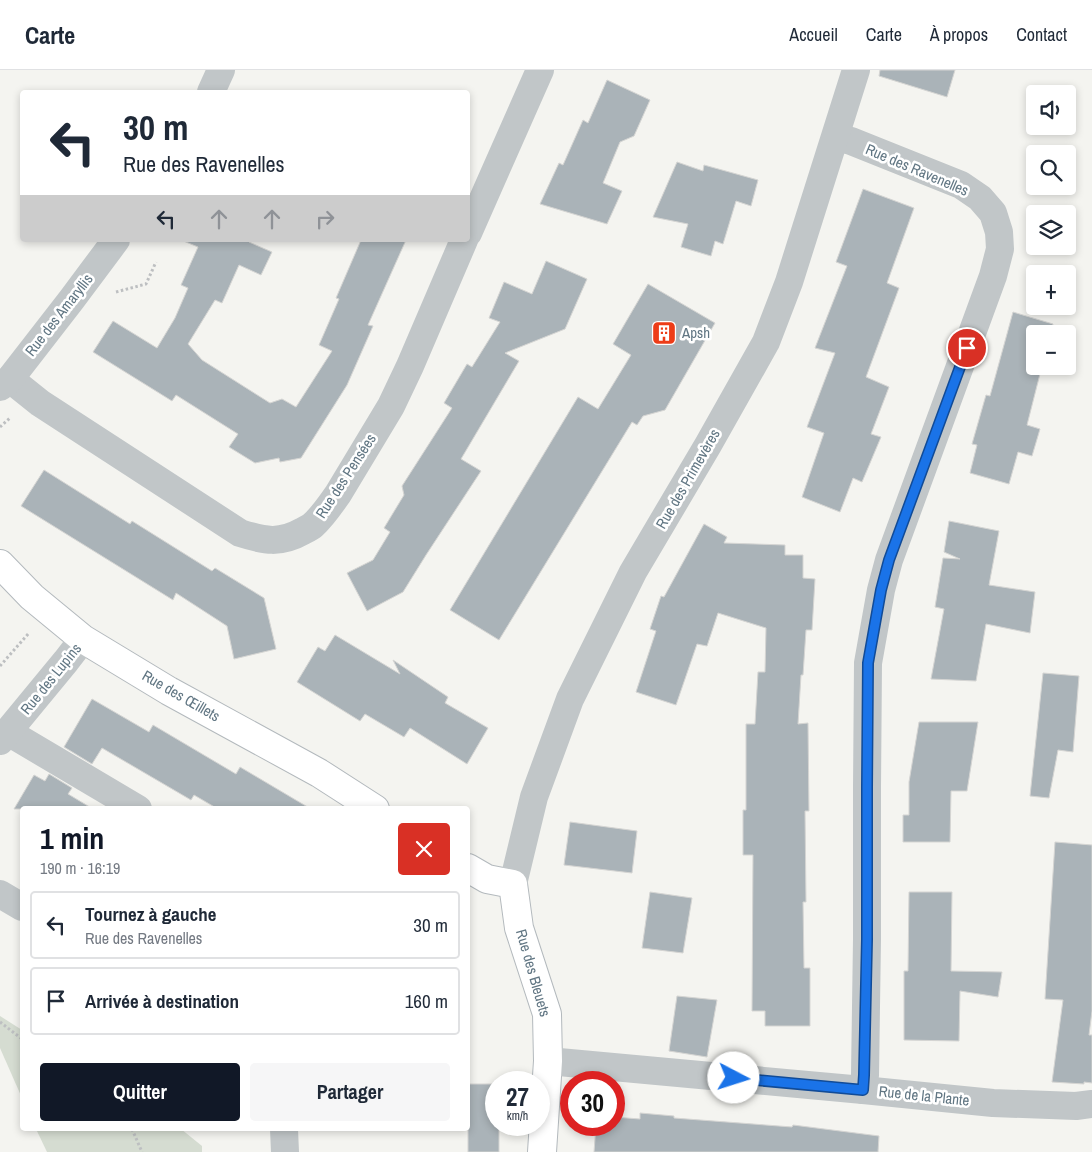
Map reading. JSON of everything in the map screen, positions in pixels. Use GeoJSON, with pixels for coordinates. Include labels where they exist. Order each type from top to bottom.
{"type":"FeatureCollection","features":[{"type":"Feature","properties":{"kind":"street"},"geometry":{"type":"LineString","coordinates":[[212,90],[221,70]]}},
{"type":"Feature","properties":{"kind":"street"},"geometry":{"type":"LineString","coordinates":[[470,228],[540,70]]}},
{"type":"Feature","properties":{"kind":"street","name":"Rue des Primevères"},"geometry":{"type":"LineString","coordinates":[[513,884],[534,797],[570,699],[633,572],[766,342],[789,282],[856,70]]}},
{"type":"Feature","properties":{"kind":"street","name":"Rue des Ravenelles"},"geometry":{"type":"LineString","coordinates":[[836,137],[851,141],[962,185],[980,198],[992,213],[999,232],[1000,249],[993,276],[889,560],[881,590],[868,663],[867,939],[863,1090]]}},
{"type":"Feature","properties":{"kind":"street","name":"Rue des Amaryllis"},"geometry":{"type":"LineString","coordinates":[[5,383],[72,300],[115,242]]}},
{"type":"Feature","properties":{"kind":"street","name":"Rue des Pensées"},"geometry":{"type":"LineString","coordinates":[[5,383],[40,403],[240,533],[256,538],[273,540],[291,538],[312,526],[329,507],[391,406],[463,242]]}},
{"type":"Feature","properties":{"kind":"street","name":"Rue des Œillets"},"geometry":{"type":"LineString","coordinates":[[0,564],[32,597],[83,639],[169,691],[319,773],[370,806]]}},
{"type":"Feature","properties":{"kind":"street","name":"Rue des Lupins"},"geometry":{"type":"LineString","coordinates":[[4,736],[83,639]]}},
{"type":"Feature","properties":{"kind":"street"},"geometry":{"type":"LineString","coordinates":[[4,736],[132,806]]}},
{"type":"Feature","properties":{"kind":"street"},"geometry":{"type":"LineString","coordinates":[[470,869],[487,880],[513,884]]}},
{"type":"Feature","properties":{"kind":"street","name":"Rue des Bleuets"},"geometry":{"type":"LineString","coordinates":[[513,884],[519,928],[546,1014],[548,1061],[542,1152]]}},
{"type":"Feature","properties":{"kind":"street"},"geometry":{"type":"LineString","coordinates":[[0,894],[20,906]]}},
{"type":"Feature","properties":{"kind":"street","name":"Rue de la Plante"},"geometry":{"type":"LineString","coordinates":[[548,1061],[607,1065],[993,1104],[1076,1106],[1092,1104]]}},
{"type":"Feature","properties":{"kind":"street"},"geometry":{"type":"LineString","coordinates":[[284,1131],[285,1152]]}},
{"type":"Feature","properties":{"kind":"path"},"geometry":{"type":"LineString","coordinates":[[0,666],[31,630]]}},
{"type":"Feature","properties":{"kind":"path"},"geometry":{"type":"LineString","coordinates":[[0,1022],[20,1037]]}},
{"type":"Feature","properties":{"kind":"path"},"geometry":{"type":"LineString","coordinates":[[133,1131],[142,1152]]}},
{"type":"Feature","properties":{"kind":"shaded area"},"geometry":{"type":"Polygon","coordinates":[[[0,1016],[20,1029],[20,1093],[0,1048],[0,1016]]]}},
{"type":"Feature","properties":{"kind":"shaded area"},"geometry":{"type":"Polygon","coordinates":[[[37,1131],[183,1131],[202,1146],[202,1152],[47,1152],[37,1131]]]}},
{"type":"Feature","properties":{"kind":"building"},"geometry":{"type":"Polygon","coordinates":[[[880,70],[955,70],[947,97],[879,76],[880,70]]]}},
{"type":"Feature","properties":{"kind":"building"},"geometry":{"type":"Polygon","coordinates":[[[607,80],[650,100],[634,136],[620,142],[603,183],[622,191],[607,224],[540,204],[559,163],[563,165],[583,120],[588,123],[607,80]]]}},
{"type":"Feature","properties":{"kind":"building"},"geometry":{"type":"Polygon","coordinates":[[[677,162],[703,171],[704,165],[758,180],[751,206],[736,201],[723,244],[715,241],[711,256],[681,247],[688,224],[653,217],[677,162]]]}},
{"type":"Feature","properties":{"kind":"building"},"geometry":{"type":"Polygon","coordinates":[[[863,189],[914,208],[887,283],[899,288],[866,377],[889,387],[871,434],[881,437],[862,482],[853,478],[840,512],[802,497],[824,433],[807,427],[835,353],[815,348],[847,266],[836,262],[863,189]]]}},
{"type":"Feature","properties":{"kind":"building"},"geometry":{"type":"Polygon","coordinates":[[[186,242],[249,242],[272,252],[261,275],[239,265],[222,303],[215,300],[188,344],[202,360],[270,403],[282,399],[296,407],[332,351],[319,345],[339,299],[336,298],[360,242],[405,242],[368,325],[373,326],[347,385],[301,458],[280,462],[279,458],[255,463],[229,447],[238,434],[176,395],[172,401],[93,352],[113,321],[157,348],[175,318],[188,288],[181,285],[198,247],[186,242]]]}},
{"type":"Feature","properties":{"kind":"building"},"geometry":{"type":"Polygon","coordinates":[[[546,261],[587,279],[565,329],[505,353],[519,361],[461,459],[481,471],[403,592],[367,611],[347,573],[373,560],[390,532],[384,528],[404,495],[402,486],[452,408],[444,403],[467,364],[472,367],[500,322],[489,318],[504,282],[532,294],[546,261]]]}},
{"type":"Feature","properties":{"kind":"building"},"geometry":{"type":"Polygon","coordinates":[[[648,284],[715,323],[665,410],[643,416],[637,425],[632,422],[499,640],[450,610],[578,397],[598,409],[631,355],[613,344],[648,284]]]}},
{"type":"Feature","properties":{"kind":"building"},"geometry":{"type":"Polygon","coordinates":[[[1013,312],[1053,324],[1026,325],[1026,375],[1040,375],[1027,425],[1040,429],[1032,456],[1018,452],[1009,484],[970,473],[977,445],[972,444],[986,395],[990,396],[1013,312]]]}},
{"type":"Feature","properties":{"kind":"building"},"geometry":{"type":"Polygon","coordinates":[[[44,470],[130,524],[132,521],[212,571],[215,568],[264,598],[276,649],[234,659],[227,626],[176,593],[173,600],[21,506],[44,470]]]}},
{"type":"Feature","properties":{"kind":"building"},"geometry":{"type":"Polygon","coordinates":[[[949,521],[999,531],[989,585],[1035,592],[1030,633],[986,624],[976,681],[931,679],[944,609],[935,607],[943,558],[960,559],[944,552],[949,521]]]}},
{"type":"Feature","properties":{"kind":"building"},"geometry":{"type":"Polygon","coordinates":[[[704,524],[727,537],[724,543],[785,545],[785,555],[803,555],[803,578],[815,579],[812,630],[806,630],[798,724],[808,723],[809,811],[805,811],[806,902],[803,902],[804,968],[810,968],[810,1026],[765,1026],[765,1011],[752,1011],[753,855],[743,855],[743,810],[746,810],[746,724],[755,724],[758,672],[765,672],[766,628],[718,613],[707,646],[697,644],[676,705],[636,692],[656,631],[650,629],[661,596],[664,597],[704,524]]]}},
{"type":"Feature","properties":{"kind":"building"},"geometry":{"type":"Polygon","coordinates":[[[335,635],[400,674],[393,660],[448,697],[445,703],[488,728],[467,764],[410,728],[404,737],[365,714],[360,721],[297,682],[318,647],[325,651],[335,635]]]}},
{"type":"Feature","properties":{"kind":"building"},"geometry":{"type":"Polygon","coordinates":[[[1043,673],[1079,676],[1073,752],[1058,750],[1049,798],[1030,796],[1043,673]]]}},
{"type":"Feature","properties":{"kind":"building"},"geometry":{"type":"Polygon","coordinates":[[[92,699],[149,732],[153,725],[236,774],[240,767],[306,806],[213,806],[194,795],[191,800],[102,748],[92,764],[64,747],[92,699]]]}},
{"type":"Feature","properties":{"kind":"building"},"geometry":{"type":"Polygon","coordinates":[[[919,722],[978,722],[967,791],[951,791],[950,842],[903,842],[903,815],[909,815],[909,782],[919,722]]]}},
{"type":"Feature","properties":{"kind":"building"},"geometry":{"type":"Polygon","coordinates":[[[49,774],[72,788],[68,794],[88,806],[20,806],[20,809],[14,809],[34,775],[45,781],[49,774]]]}},
{"type":"Feature","properties":{"kind":"building"},"geometry":{"type":"Polygon","coordinates":[[[570,822],[637,831],[632,873],[564,865],[570,822]]]}},
{"type":"Feature","properties":{"kind":"building"},"geometry":{"type":"Polygon","coordinates":[[[1055,842],[1092,845],[1092,1011],[1089,1035],[1092,1035],[1092,1083],[1052,1082],[1063,1000],[1045,999],[1055,842]]]}},
{"type":"Feature","properties":{"kind":"building"},"geometry":{"type":"Polygon","coordinates":[[[650,892],[692,898],[683,953],[642,948],[650,892]]]}},
{"type":"Feature","properties":{"kind":"building"},"geometry":{"type":"Polygon","coordinates":[[[909,892],[952,892],[951,971],[1002,972],[998,997],[960,991],[959,1041],[904,1040],[904,971],[908,971],[909,892]]]}},
{"type":"Feature","properties":{"kind":"building"},"geometry":{"type":"Polygon","coordinates":[[[677,996],[717,1000],[707,1057],[669,1051],[677,996]]]}},
{"type":"Feature","properties":{"kind":"building"},"geometry":{"type":"Polygon","coordinates":[[[470,1084],[485,1084],[485,1136],[499,1136],[499,1152],[468,1152],[470,1084]]]}},
{"type":"Feature","properties":{"kind":"building"},"geometry":{"type":"Polygon","coordinates":[[[640,1113],[674,1116],[674,1118],[792,1127],[793,1125],[879,1136],[878,1152],[594,1152],[595,1136],[625,1136],[625,1118],[640,1119],[640,1113]]]}},
{"type":"Feature","properties":{"kind":"place","name":"Apsh"},"geometry":{"type":"Point","coordinates":[664,333]}},
{"type":"Feature","properties":{"kind":"route"},"geometry":{"type":"LineString","coordinates":[[734,1078],[863,1090],[867,939],[868,663],[881,590],[889,560],[967,348]]}}]}
